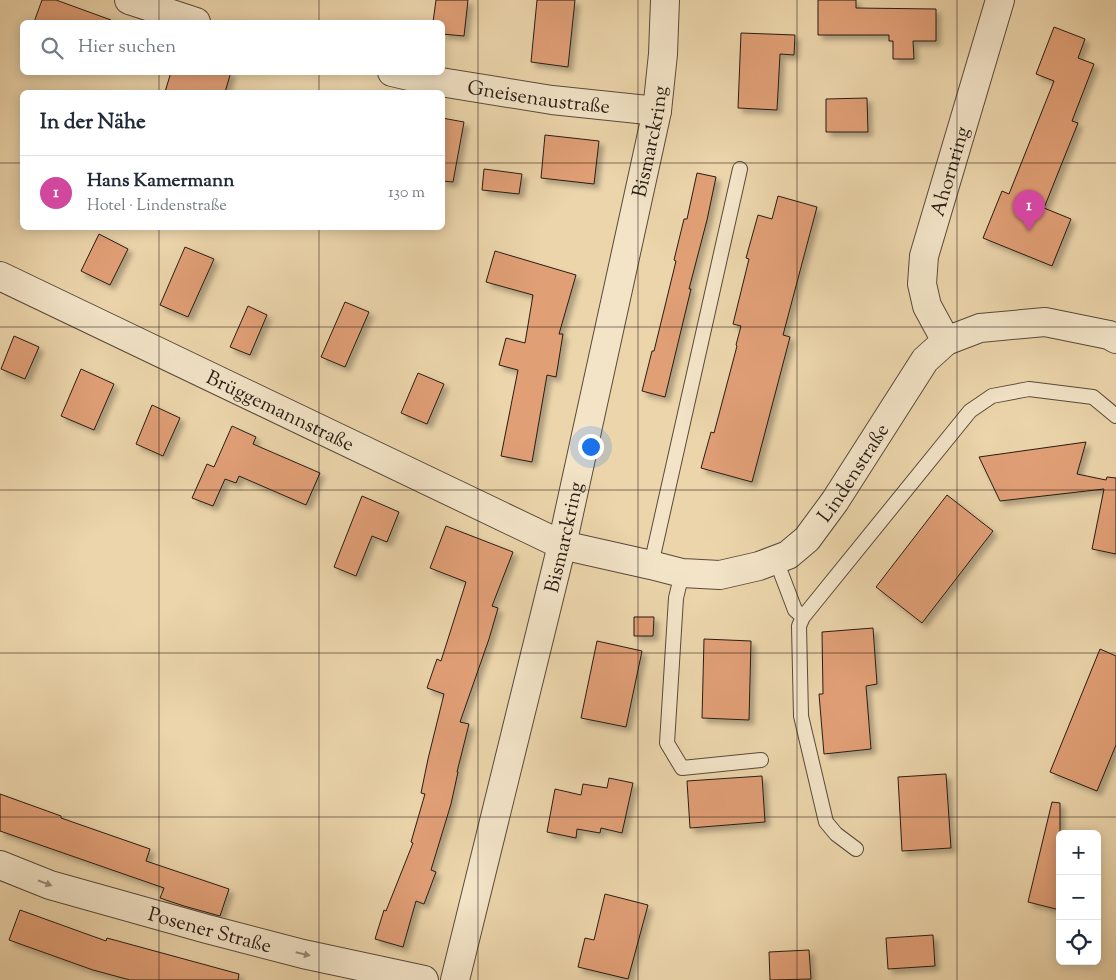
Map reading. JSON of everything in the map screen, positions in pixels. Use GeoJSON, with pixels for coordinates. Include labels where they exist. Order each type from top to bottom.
{"type":"FeatureCollection","features":[{"type":"Feature","properties":{"kind":"street"},"geometry":{"type":"LineString","coordinates":[[129,0],[190,20]]}},
{"type":"Feature","properties":{"kind":"street","name":"Bismarckring"},"geometry":{"type":"LineString","coordinates":[[455,980],[562,545],[657,111],[663,54],[665,0]]}},
{"type":"Feature","properties":{"kind":"street","name":"Ahornring"},"geometry":{"type":"LineString","coordinates":[[946,342],[928,306],[922,284],[924,256],[1000,0]]}},
{"type":"Feature","properties":{"kind":"street","name":"Gneisenaustraße"},"geometry":{"type":"LineString","coordinates":[[405,75],[552,100],[657,111]]}},
{"type":"Feature","properties":{"kind":"street","name":"Brüggemannstraße"},"geometry":{"type":"LineString","coordinates":[[0,276],[562,545]]}},
{"type":"Feature","properties":{"kind":"street","name":"Lindenstraße"},"geometry":{"type":"LineString","coordinates":[[562,545],[682,573],[720,575],[759,566],[788,556],[807,539],[835,501],[925,360],[946,342],[980,328],[1045,322],[1110,335],[1116,340]]}},
{"type":"Feature","properties":{"kind":"street","name":"Posener Straße"},"geometry":{"type":"LineString","coordinates":[[0,865],[50,885],[207,929],[303,954],[424,980]]}},
{"type":"Feature","properties":{"kind":"lane"},"geometry":{"type":"LineString","coordinates":[[651,565],[740,170]]}},
{"type":"Feature","properties":{"kind":"lane"},"geometry":{"type":"LineString","coordinates":[[856,849],[836,834],[826,822],[801,716],[799,626],[803,618],[970,411],[992,396],[1029,389],[1093,396],[1116,416]]}},
{"type":"Feature","properties":{"kind":"lane"},"geometry":{"type":"LineString","coordinates":[[776,560],[795,610],[803,618]]}},
{"type":"Feature","properties":{"kind":"lane"},"geometry":{"type":"LineString","coordinates":[[682,573],[676,598],[667,743],[682,768],[761,760]]}},
{"type":"Feature","properties":{"kind":"building"},"geometry":{"type":"Polygon","coordinates":[[[42,0],[56,0],[111,20],[35,20],[42,0]]]}},
{"type":"Feature","properties":{"kind":"building"},"geometry":{"type":"Polygon","coordinates":[[[436,0],[468,0],[464,36],[445,34],[445,20],[433,20],[436,0]]]}},
{"type":"Feature","properties":{"kind":"building"},"geometry":{"type":"Polygon","coordinates":[[[537,0],[575,0],[568,67],[531,62],[537,0]]]}},
{"type":"Feature","properties":{"kind":"building"},"geometry":{"type":"Polygon","coordinates":[[[818,0],[856,0],[856,8],[936,9],[936,41],[913,41],[914,59],[893,59],[893,41],[889,41],[889,35],[818,35],[818,0]]]}},
{"type":"Feature","properties":{"kind":"building"},"geometry":{"type":"Polygon","coordinates":[[[1054,27],[1085,39],[1078,58],[1094,64],[1072,121],[1078,123],[1044,208],[1071,219],[1052,266],[983,238],[1002,191],[1009,194],[1054,81],[1036,74],[1054,27]]]}},
{"type":"Feature","properties":{"kind":"building"},"geometry":{"type":"Polygon","coordinates":[[[741,33],[795,35],[794,55],[780,54],[777,110],[738,108],[741,33]]]}},
{"type":"Feature","properties":{"kind":"building"},"geometry":{"type":"Polygon","coordinates":[[[170,75],[230,75],[226,90],[166,90],[170,75]]]}},
{"type":"Feature","properties":{"kind":"building"},"geometry":{"type":"Polygon","coordinates":[[[867,98],[868,132],[826,132],[826,99],[867,98]]]}},
{"type":"Feature","properties":{"kind":"building"},"geometry":{"type":"Polygon","coordinates":[[[445,119],[464,122],[453,182],[445,181],[445,119]]]}},
{"type":"Feature","properties":{"kind":"building"},"geometry":{"type":"Polygon","coordinates":[[[545,135],[599,141],[594,184],[541,178],[545,135]]]}},
{"type":"Feature","properties":{"kind":"building"},"geometry":{"type":"Polygon","coordinates":[[[484,169],[522,174],[519,194],[482,190],[484,169]]]}},
{"type":"Feature","properties":{"kind":"building"},"geometry":{"type":"Polygon","coordinates":[[[697,173],[716,177],[665,397],[642,391],[652,351],[654,351],[676,261],[674,260],[684,219],[687,219],[697,173]]]}},
{"type":"Feature","properties":{"kind":"building"},"geometry":{"type":"Polygon","coordinates":[[[778,196],[817,207],[783,335],[790,337],[752,482],[701,468],[711,432],[714,433],[737,346],[741,326],[733,324],[749,259],[746,258],[758,215],[772,219],[778,196]]]}},
{"type":"Feature","properties":{"kind":"building"},"geometry":{"type":"Polygon","coordinates":[[[99,234],[128,249],[110,285],[81,271],[99,234]]]}},
{"type":"Feature","properties":{"kind":"building"},"geometry":{"type":"Polygon","coordinates":[[[185,247],[214,259],[188,317],[160,305],[185,247]]]}},
{"type":"Feature","properties":{"kind":"building"},"geometry":{"type":"Polygon","coordinates":[[[495,251],[576,275],[559,334],[563,334],[556,377],[547,375],[532,462],[501,456],[518,370],[499,365],[506,338],[525,343],[533,295],[486,282],[495,251]]]}},
{"type":"Feature","properties":{"kind":"building"},"geometry":{"type":"Polygon","coordinates":[[[345,302],[369,312],[345,367],[321,357],[345,302]]]}},
{"type":"Feature","properties":{"kind":"building"},"geometry":{"type":"Polygon","coordinates":[[[248,306],[267,315],[250,355],[230,347],[248,306]]]}},
{"type":"Feature","properties":{"kind":"building"},"geometry":{"type":"Polygon","coordinates":[[[14,336],[39,347],[25,379],[1,369],[14,336]]]}},
{"type":"Feature","properties":{"kind":"building"},"geometry":{"type":"Polygon","coordinates":[[[81,369],[114,384],[94,430],[61,416],[81,369]]]}},
{"type":"Feature","properties":{"kind":"building"},"geometry":{"type":"Polygon","coordinates":[[[418,373],[444,384],[427,424],[401,413],[418,373]]]}},
{"type":"Feature","properties":{"kind":"building"},"geometry":{"type":"Polygon","coordinates":[[[152,405],[180,418],[163,456],[136,444],[152,405]]]}},
{"type":"Feature","properties":{"kind":"building"},"geometry":{"type":"Polygon","coordinates":[[[232,426],[256,437],[253,444],[320,473],[306,505],[239,476],[236,483],[225,479],[213,506],[192,498],[207,464],[214,467],[232,426]]]}},
{"type":"Feature","properties":{"kind":"building"},"geometry":{"type":"Polygon","coordinates":[[[1086,442],[1077,474],[1106,480],[1107,477],[1116,478],[1116,554],[1092,549],[1104,489],[1000,501],[979,457],[1086,442]]]}},
{"type":"Feature","properties":{"kind":"building"},"geometry":{"type":"Polygon","coordinates":[[[947,495],[993,531],[922,623],[876,587],[947,495]]]}},
{"type":"Feature","properties":{"kind":"building"},"geometry":{"type":"Polygon","coordinates":[[[362,496],[399,512],[387,542],[372,536],[356,576],[334,567],[362,496]]]}},
{"type":"Feature","properties":{"kind":"building"},"geometry":{"type":"Polygon","coordinates":[[[446,526],[513,552],[492,606],[498,608],[460,722],[469,724],[451,804],[431,870],[436,872],[424,904],[416,901],[403,947],[375,939],[384,910],[386,911],[413,843],[411,842],[425,794],[421,793],[428,759],[444,694],[427,688],[437,659],[441,661],[466,582],[430,568],[446,526]]]}},
{"type":"Feature","properties":{"kind":"building"},"geometry":{"type":"Polygon","coordinates":[[[634,617],[654,617],[653,636],[634,636],[634,617]]]}},
{"type":"Feature","properties":{"kind":"building"},"geometry":{"type":"Polygon","coordinates":[[[873,628],[877,684],[866,686],[871,749],[824,754],[819,694],[823,694],[822,632],[873,628]]]}},
{"type":"Feature","properties":{"kind":"building"},"geometry":{"type":"Polygon","coordinates":[[[704,639],[751,641],[749,720],[702,718],[704,639]]]}},
{"type":"Feature","properties":{"kind":"building"},"geometry":{"type":"Polygon","coordinates":[[[597,641],[642,651],[626,727],[581,718],[597,641]]]}},
{"type":"Feature","properties":{"kind":"building"},"geometry":{"type":"Polygon","coordinates":[[[1100,649],[1116,656],[1116,745],[1097,791],[1050,772],[1100,649]]]}},
{"type":"Feature","properties":{"kind":"building"},"geometry":{"type":"Polygon","coordinates":[[[946,774],[951,848],[902,851],[898,777],[946,774]]]}},
{"type":"Feature","properties":{"kind":"building"},"geometry":{"type":"Polygon","coordinates":[[[762,776],[765,822],[690,828],[687,781],[762,776]]]}},
{"type":"Feature","properties":{"kind":"building"},"geometry":{"type":"Polygon","coordinates":[[[609,778],[633,783],[622,833],[601,828],[600,833],[577,829],[576,838],[547,832],[555,789],[581,795],[583,784],[607,788],[609,778]]]}},
{"type":"Feature","properties":{"kind":"building"},"geometry":{"type":"Polygon","coordinates":[[[0,794],[61,816],[61,818],[150,849],[146,861],[229,889],[220,916],[160,898],[164,888],[0,831],[0,794]]]}},
{"type":"Feature","properties":{"kind":"building"},"geometry":{"type":"Polygon","coordinates":[[[1052,802],[1060,803],[1060,830],[1056,830],[1056,909],[1028,902],[1052,802]]]}},
{"type":"Feature","properties":{"kind":"building"},"geometry":{"type":"Polygon","coordinates":[[[605,894],[648,905],[628,979],[578,967],[585,938],[594,940],[605,894]]]}},
{"type":"Feature","properties":{"kind":"building"},"geometry":{"type":"Polygon","coordinates":[[[20,910],[106,941],[107,938],[239,974],[238,980],[130,980],[93,970],[9,940],[20,910]]]}},
{"type":"Feature","properties":{"kind":"building"},"geometry":{"type":"Polygon","coordinates":[[[933,935],[935,966],[888,969],[886,938],[933,935]]]}},
{"type":"Feature","properties":{"kind":"building"},"geometry":{"type":"Polygon","coordinates":[[[809,950],[811,979],[770,980],[769,952],[809,950]]]}},
{"type":"Feature","properties":{"kind":"place","name":"Hans Kamermann"},"geometry":{"type":"Point","coordinates":[1029,231]}}]}
